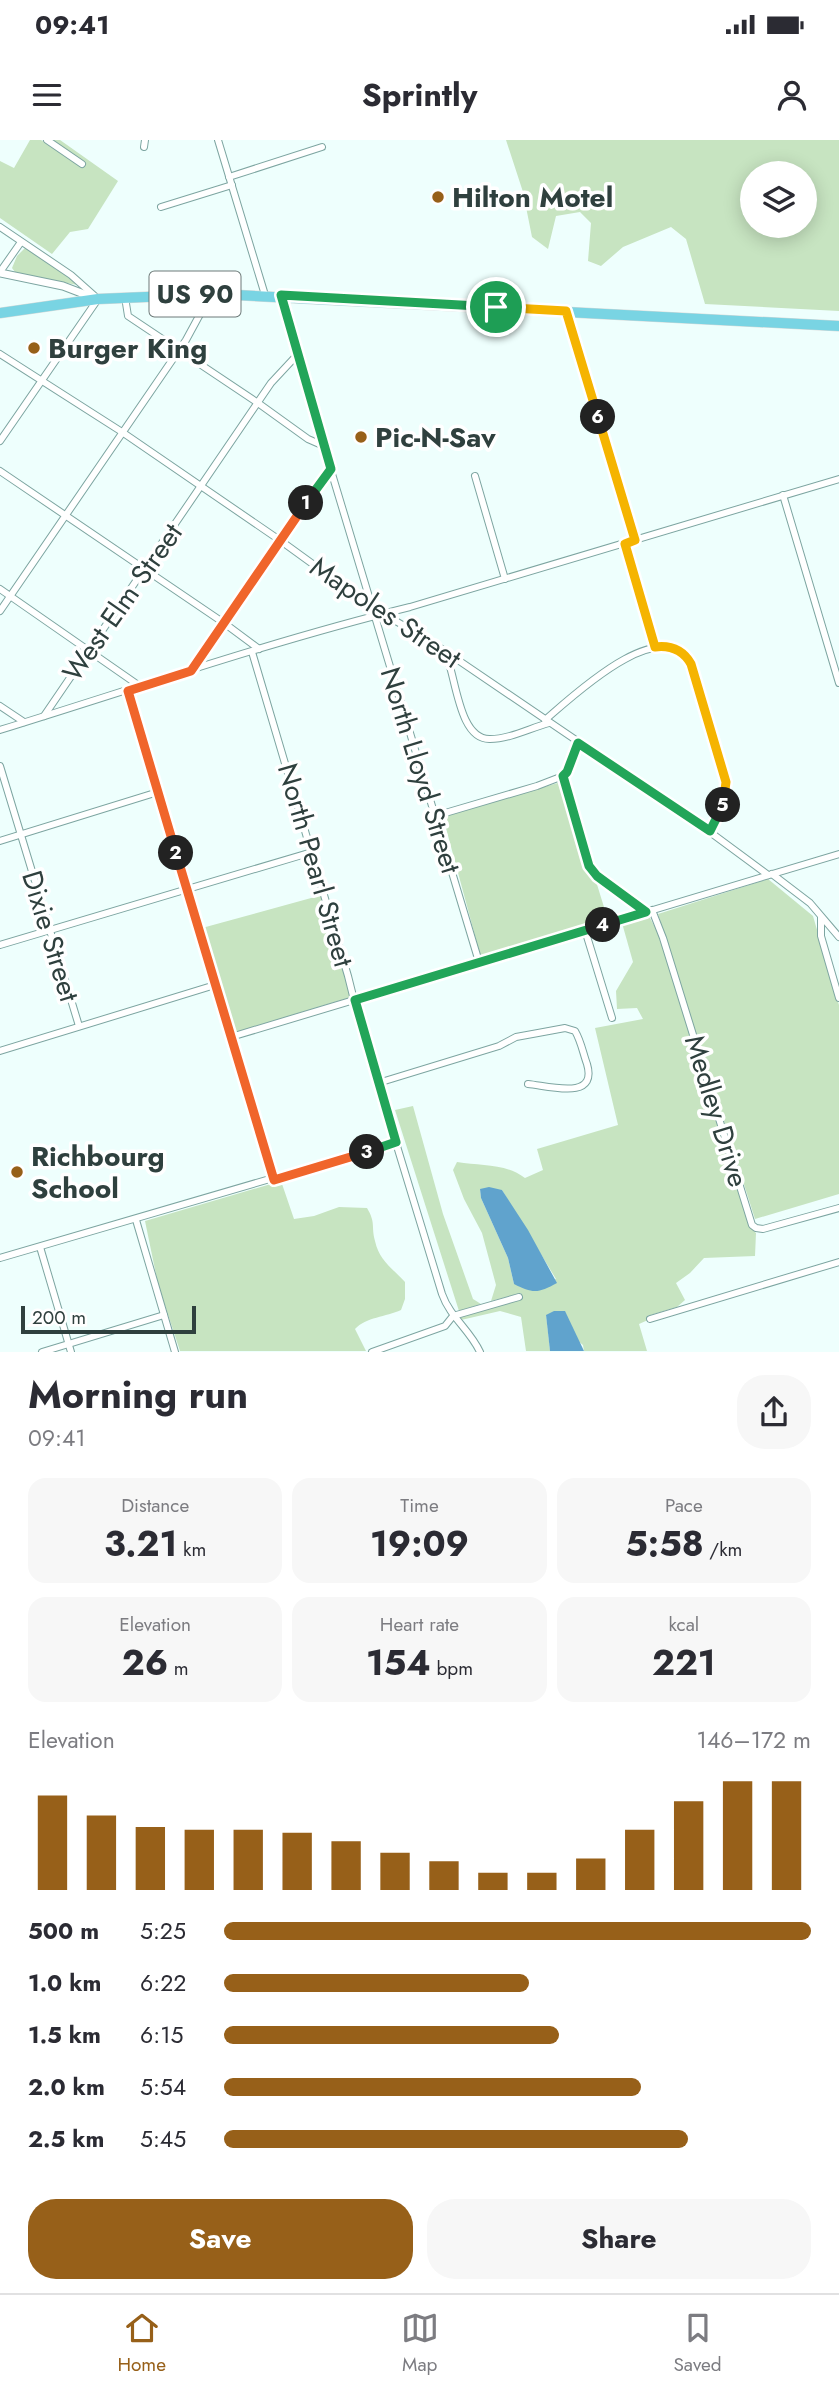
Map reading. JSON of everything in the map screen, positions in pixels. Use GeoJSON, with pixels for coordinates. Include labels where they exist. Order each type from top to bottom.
{"type":"FeatureCollection","features":[{"type":"Feature","properties":{"kind":"main road","name":"US 90"},"geometry":{"type":"LineString","coordinates":[[0,313],[125,297],[281,295],[839,326]]}},
{"type":"Feature","properties":{"kind":"street"},"geometry":{"type":"LineString","coordinates":[[47,140],[82,164]]}},
{"type":"Feature","properties":{"kind":"street"},"geometry":{"type":"LineString","coordinates":[[218,140],[265,295]]}},
{"type":"Feature","properties":{"kind":"street"},"geometry":{"type":"LineString","coordinates":[[231,176],[322,147]]}},
{"type":"Feature","properties":{"kind":"street"},"geometry":{"type":"LineString","coordinates":[[161,207],[232,185]]}},
{"type":"Feature","properties":{"kind":"street"},"geometry":{"type":"LineString","coordinates":[[0,227],[71,275],[98,299]]}},
{"type":"Feature","properties":{"kind":"street"},"geometry":{"type":"LineString","coordinates":[[21,242],[0,272],[63,286],[98,299]]}},
{"type":"Feature","properties":{"kind":"street"},"geometry":{"type":"LineString","coordinates":[[0,611],[179,350],[211,294]]}},
{"type":"Feature","properties":{"kind":"street","name":"North Lloyd Street"},"geometry":{"type":"LineString","coordinates":[[281,295],[479,962]]}},
{"type":"Feature","properties":{"kind":"street"},"geometry":{"type":"LineString","coordinates":[[125,297],[128,316],[308,439],[324,446]]}},
{"type":"Feature","properties":{"kind":"street"},"geometry":{"type":"LineString","coordinates":[[0,441],[98,299]]}},
{"type":"Feature","properties":{"kind":"street"},"geometry":{"type":"LineString","coordinates":[[566,311],[635,540]]}},
{"type":"Feature","properties":{"kind":"street","name":"Mapoles Street"},"geometry":{"type":"LineString","coordinates":[[0,354],[122,432],[372,607],[444,650],[710,831],[810,903],[839,937]]}},
{"type":"Feature","properties":{"kind":"street","name":"West Elm Street"},"geometry":{"type":"LineString","coordinates":[[43,717],[271,383],[298,354]]}},
{"type":"Feature","properties":{"kind":"street"},"geometry":{"type":"LineString","coordinates":[[191,671],[331,469]]}},
{"type":"Feature","properties":{"kind":"street"},"geometry":{"type":"LineString","coordinates":[[0,471],[224,623],[256,651]]}},
{"type":"Feature","properties":{"kind":"street"},"geometry":{"type":"LineString","coordinates":[[475,476],[505,579]]}},
{"type":"Feature","properties":{"kind":"street"},"geometry":{"type":"LineString","coordinates":[[0,730],[374,615],[625,544],[839,479]]}},
{"type":"Feature","properties":{"kind":"street"},"geometry":{"type":"LineString","coordinates":[[783,495],[839,683]]}},
{"type":"Feature","properties":{"kind":"street"},"geometry":{"type":"LineString","coordinates":[[625,544],[655,647]]}},
{"type":"Feature","properties":{"kind":"street"},"geometry":{"type":"LineString","coordinates":[[0,589],[141,687]]}},
{"type":"Feature","properties":{"kind":"street"},"geometry":{"type":"LineString","coordinates":[[444,650],[451,663],[465,720],[478,736],[483,738],[498,738],[547,721],[603,673],[623,660],[655,647],[672,647],[687,657],[726,782],[723,804],[710,831]]}},
{"type":"Feature","properties":{"kind":"street","name":"North Pearl Street"},"geometry":{"type":"LineString","coordinates":[[256,651],[378,1083],[446,1307],[474,1338],[480,1352]]}},
{"type":"Feature","properties":{"kind":"street"},"geometry":{"type":"LineString","coordinates":[[128,691],[274,1180]]}},
{"type":"Feature","properties":{"kind":"street"},"geometry":{"type":"LineString","coordinates":[[0,706],[24,723]]}},
{"type":"Feature","properties":{"kind":"street"},"geometry":{"type":"LineString","coordinates":[[435,816],[563,776],[578,743]]}},
{"type":"Feature","properties":{"kind":"street","name":"Dixie Street"},"geometry":{"type":"LineString","coordinates":[[0,766],[79,1026]]}},
{"type":"Feature","properties":{"kind":"street"},"geometry":{"type":"LineString","coordinates":[[563,776],[592,870],[649,911]]}},
{"type":"Feature","properties":{"kind":"street"},"geometry":{"type":"LineString","coordinates":[[0,841],[158,792]]}},
{"type":"Feature","properties":{"kind":"street"},"geometry":{"type":"LineString","coordinates":[[0,945],[312,852]]}},
{"type":"Feature","properties":{"kind":"street"},"geometry":{"type":"LineString","coordinates":[[231,1037],[839,854]]}},
{"type":"Feature","properties":{"kind":"street","name":"Medley Drive"},"geometry":{"type":"LineString","coordinates":[[649,911],[663,938],[752,1225],[764,1228],[839,1208]]}},
{"type":"Feature","properties":{"kind":"street"},"geometry":{"type":"LineString","coordinates":[[821,916],[821,936],[839,998]]}},
{"type":"Feature","properties":{"kind":"street"},"geometry":{"type":"LineString","coordinates":[[585,930],[612,1018]]}},
{"type":"Feature","properties":{"kind":"street"},"geometry":{"type":"LineString","coordinates":[[0,1051],[215,985]]}},
{"type":"Feature","properties":{"kind":"street"},"geometry":{"type":"LineString","coordinates":[[378,1083],[499,1046],[516,1037],[565,1028],[575,1031],[589,1071],[586,1083],[582,1087],[569,1089],[528,1084]]}},
{"type":"Feature","properties":{"kind":"street"},"geometry":{"type":"LineString","coordinates":[[0,1258],[274,1180],[396,1142]]}},
{"type":"Feature","properties":{"kind":"street"},"geometry":{"type":"LineString","coordinates":[[136,1220],[175,1352]]}},
{"type":"Feature","properties":{"kind":"street"},"geometry":{"type":"LineString","coordinates":[[40,1247],[71,1352]]}},
{"type":"Feature","properties":{"kind":"street"},"geometry":{"type":"LineString","coordinates":[[650,1319],[839,1262]]}},
{"type":"Feature","properties":{"kind":"street"},"geometry":{"type":"LineString","coordinates":[[372,1352],[445,1326],[453,1316],[519,1297]]}},
{"type":"Feature","properties":{"kind":"street"},"geometry":{"type":"LineString","coordinates":[[42,1352],[164,1315]]}},
{"type":"Feature","properties":{"kind":"green space"},"geometry":{"type":"Polygon","coordinates":[[[30,140],[41,140],[83,168],[85,163],[52,140],[60,140],[118,181],[88,229],[70,232],[52,254],[0,218],[0,161],[14,168],[30,140]]]}},
{"type":"Feature","properties":{"kind":"green space"},"geometry":{"type":"Polygon","coordinates":[[[506,140],[839,140],[839,311],[705,304],[686,239],[671,227],[623,247],[601,266],[588,261],[591,223],[580,212],[556,216],[548,249],[532,237],[523,192],[506,140]]]}},
{"type":"Feature","properties":{"kind":"green space"},"geometry":{"type":"Polygon","coordinates":[[[26,247],[69,276],[77,285],[15,272],[12,268],[17,256],[26,247]]]}},
{"type":"Feature","properties":{"kind":"green space"},"geometry":{"type":"Polygon","coordinates":[[[561,782],[587,867],[595,878],[608,920],[481,958],[443,817],[561,782]]]}},
{"type":"Feature","properties":{"kind":"green space"},"geometry":{"type":"Polygon","coordinates":[[[768,879],[813,916],[839,1005],[839,1194],[755,1219],[658,914],[768,879]]]}},
{"type":"Feature","properties":{"kind":"green space"},"geometry":{"type":"Polygon","coordinates":[[[322,895],[351,997],[233,1033],[202,928],[322,895]]]}},
{"type":"Feature","properties":{"kind":"green space"},"geometry":{"type":"Polygon","coordinates":[[[649,916],[661,939],[749,1226],[756,1233],[755,1256],[704,1258],[676,1283],[685,1300],[677,1307],[647,1316],[648,1320],[639,1324],[647,1351],[584,1351],[583,1345],[546,1315],[550,1351],[526,1351],[521,1317],[500,1311],[461,1320],[461,1317],[523,1299],[521,1293],[491,1301],[496,1285],[482,1233],[464,1199],[453,1170],[457,1162],[484,1165],[501,1167],[525,1178],[543,1170],[537,1149],[618,1125],[595,1028],[643,1019],[637,1008],[617,1009],[616,991],[633,962],[622,923],[649,916]],[[480,1189],[481,1198],[508,1258],[514,1284],[556,1279],[502,1190],[480,1189]]]}},
{"type":"Feature","properties":{"kind":"green space"},"geometry":{"type":"Polygon","coordinates":[[[413,1106],[443,1214],[473,1299],[481,1304],[459,1311],[395,1110],[413,1106]]]}},
{"type":"Feature","properties":{"kind":"green space"},"geometry":{"type":"Polygon","coordinates":[[[281,1181],[294,1219],[314,1216],[339,1207],[367,1208],[380,1253],[405,1282],[405,1299],[401,1310],[370,1320],[355,1329],[366,1351],[180,1351],[158,1284],[145,1221],[281,1181]]]}},
{"type":"Feature","properties":{"kind":"water"},"geometry":{"type":"Polygon","coordinates":[[[489,1187],[502,1190],[557,1283],[536,1291],[514,1284],[508,1258],[481,1198],[480,1189],[489,1187]]]}},
{"type":"Feature","properties":{"kind":"water"},"geometry":{"type":"Polygon","coordinates":[[[554,1311],[565,1311],[584,1351],[550,1351],[546,1315],[554,1311]]]}},
{"type":"Feature","properties":{"kind":"place","name":"Hilton Motel"},"geometry":{"type":"Point","coordinates":[438,197]}},
{"type":"Feature","properties":{"kind":"place","name":"Burger King"},"geometry":{"type":"Point","coordinates":[34,348]}},
{"type":"Feature","properties":{"kind":"place","name":"Pic-N-Sav"},"geometry":{"type":"Point","coordinates":[361,437]}},
{"type":"Feature","properties":{"kind":"place","name":"Richbourg School"},"geometry":{"type":"Point","coordinates":[17,1172]}},
{"type":"Feature","properties":{"kind":"route"},"geometry":{"type":"LineString","coordinates":[[281,295],[496,307],[566,311],[635,540],[625,544],[655,647],[672,647],[687,657],[691,664],[726,782],[723,804],[710,831],[578,743],[566,775],[563,776],[589,866],[597,876],[646,912],[355,1000],[396,1142],[274,1180],[128,691],[191,671],[331,469],[281,295]]}}]}
